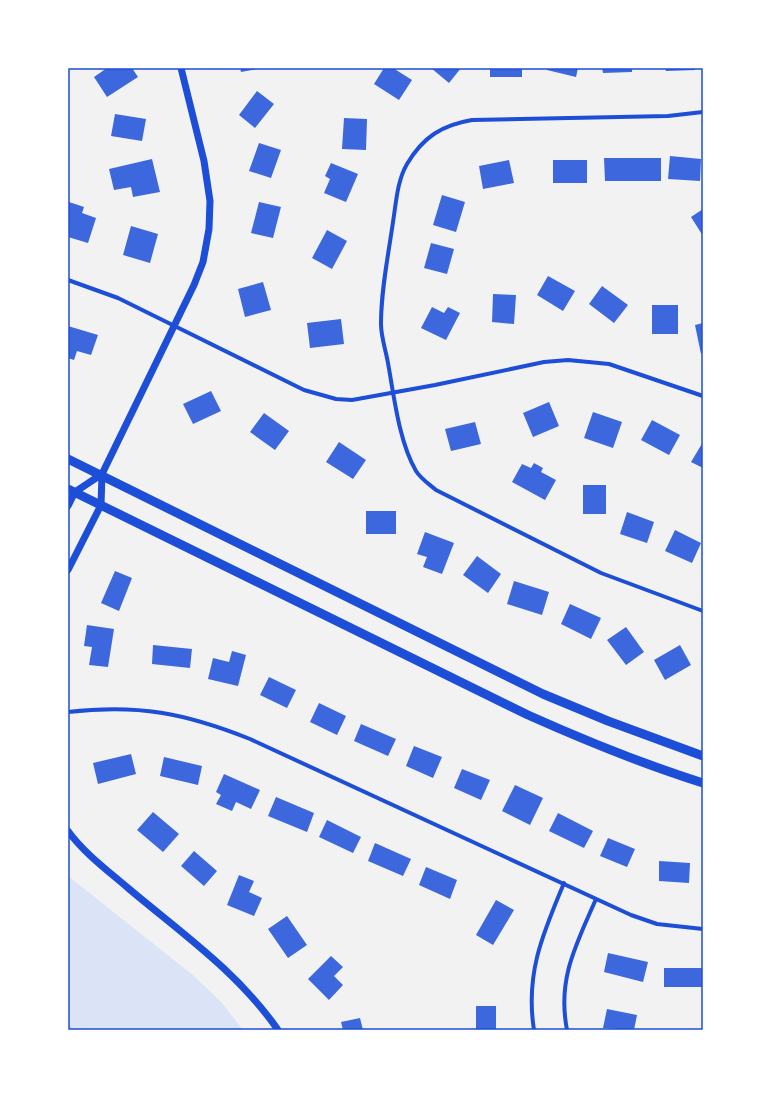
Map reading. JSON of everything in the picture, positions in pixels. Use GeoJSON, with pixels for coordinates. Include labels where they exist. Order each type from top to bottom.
{"type":"FeatureCollection","features":[{"type":"Feature","properties":{"kind":"main road"},"geometry":{"type":"LineString","coordinates":[[68,459],[102,474],[544,694],[608,721],[703,756]]}},
{"type":"Feature","properties":{"kind":"main road"},"geometry":{"type":"LineString","coordinates":[[72,490],[528,715],[604,748],[703,783]]}},
{"type":"Feature","properties":{"kind":"street"},"geometry":{"type":"LineString","coordinates":[[68,570],[101,505],[102,474],[194,285],[203,262],[209,229],[210,201],[204,161],[181,68]]}},
{"type":"Feature","properties":{"kind":"street"},"geometry":{"type":"LineString","coordinates":[[703,112],[668,116],[472,120],[453,123],[438,131],[420,146],[406,165],[399,187],[382,294],[381,327],[394,393],[409,456],[424,481],[436,490],[601,573],[703,611]]}},
{"type":"Feature","properties":{"kind":"street"},"geometry":{"type":"LineString","coordinates":[[68,280],[118,298],[318,395],[336,399],[352,400],[394,393],[544,362],[568,360],[609,364],[703,396]]}},
{"type":"Feature","properties":{"kind":"street"},"geometry":{"type":"LineString","coordinates":[[68,506],[72,490],[102,474]]}},
{"type":"Feature","properties":{"kind":"street"},"geometry":{"type":"LineString","coordinates":[[68,712],[136,709],[174,714],[213,724],[250,739],[631,915],[657,924],[703,929]]}},
{"type":"Feature","properties":{"kind":"street"},"geometry":{"type":"LineString","coordinates":[[68,831],[93,859],[240,984],[262,1007],[278,1030]]}},
{"type":"Feature","properties":{"kind":"street"},"geometry":{"type":"LineString","coordinates":[[534,1030],[531,995],[532,974],[541,938],[564,883]]}},
{"type":"Feature","properties":{"kind":"street"},"geometry":{"type":"LineString","coordinates":[[567,1030],[564,999],[570,958],[596,899]]}},
{"type":"Feature","properties":{"kind":"shaded area"},"geometry":{"type":"Polygon","coordinates":[[[68,876],[194,976],[222,1003],[243,1030],[68,1030],[68,876]]]}},
{"type":"Feature","properties":{"kind":"building"},"geometry":{"type":"Polygon","coordinates":[[[107,68],[132,68],[138,77],[107,97],[94,77],[107,68]]]}},
{"type":"Feature","properties":{"kind":"building"},"geometry":{"type":"Polygon","coordinates":[[[240,68],[256,68],[257,69],[241,72],[240,68]]]}},
{"type":"Feature","properties":{"kind":"building"},"geometry":{"type":"Polygon","coordinates":[[[384,68],[393,68],[412,80],[399,100],[374,84],[384,68]]]}},
{"type":"Feature","properties":{"kind":"building"},"geometry":{"type":"Polygon","coordinates":[[[431,68],[461,68],[449,83],[431,68]]]}},
{"type":"Feature","properties":{"kind":"building"},"geometry":{"type":"Polygon","coordinates":[[[490,68],[522,68],[522,77],[490,77],[490,68]]]}},
{"type":"Feature","properties":{"kind":"building"},"geometry":{"type":"Polygon","coordinates":[[[547,68],[578,68],[576,77],[547,70],[547,68]]]}},
{"type":"Feature","properties":{"kind":"building"},"geometry":{"type":"Polygon","coordinates":[[[602,68],[632,68],[632,72],[603,73],[602,68]]]}},
{"type":"Feature","properties":{"kind":"building"},"geometry":{"type":"Polygon","coordinates":[[[665,68],[695,68],[695,70],[666,71],[665,68]]]}},
{"type":"Feature","properties":{"kind":"building"},"geometry":{"type":"Polygon","coordinates":[[[257,91],[274,104],[255,128],[239,115],[257,91]]]}},
{"type":"Feature","properties":{"kind":"building"},"geometry":{"type":"Polygon","coordinates":[[[115,114],[146,119],[142,141],[111,136],[115,114]]]}},
{"type":"Feature","properties":{"kind":"building"},"geometry":{"type":"Polygon","coordinates":[[[344,118],[367,119],[366,150],[342,149],[344,118]]]}},
{"type":"Feature","properties":{"kind":"building"},"geometry":{"type":"Polygon","coordinates":[[[259,143],[281,150],[271,178],[249,171],[259,143]]]}},
{"type":"Feature","properties":{"kind":"building"},"geometry":{"type":"Polygon","coordinates":[[[670,156],[701,159],[700,181],[668,179],[670,156]]]}},
{"type":"Feature","properties":{"kind":"building"},"geometry":{"type":"Polygon","coordinates":[[[604,158],[661,158],[661,181],[605,181],[604,158]]]}},
{"type":"Feature","properties":{"kind":"building"},"geometry":{"type":"Polygon","coordinates":[[[152,159],[160,192],[133,197],[131,187],[114,190],[109,169],[152,159]]]}},
{"type":"Feature","properties":{"kind":"building"},"geometry":{"type":"Polygon","coordinates":[[[509,160],[514,183],[483,189],[479,166],[509,160]]]}},
{"type":"Feature","properties":{"kind":"building"},"geometry":{"type":"Polygon","coordinates":[[[553,160],[587,160],[587,183],[553,183],[553,160]]]}},
{"type":"Feature","properties":{"kind":"building"},"geometry":{"type":"Polygon","coordinates":[[[331,163],[358,174],[346,202],[324,193],[330,179],[325,176],[331,163]]]}},
{"type":"Feature","properties":{"kind":"building"},"geometry":{"type":"Polygon","coordinates":[[[442,195],[465,202],[456,232],[433,225],[442,195]]]}},
{"type":"Feature","properties":{"kind":"building"},"geometry":{"type":"Polygon","coordinates":[[[69,202],[84,207],[82,213],[96,218],[88,243],[68,237],[69,202]]]}},
{"type":"Feature","properties":{"kind":"building"},"geometry":{"type":"Polygon","coordinates":[[[259,202],[281,207],[273,238],[251,233],[259,202]]]}},
{"type":"Feature","properties":{"kind":"building"},"geometry":{"type":"Polygon","coordinates":[[[703,209],[703,236],[691,217],[703,209]]]}},
{"type":"Feature","properties":{"kind":"building"},"geometry":{"type":"Polygon","coordinates":[[[131,226],[158,234],[150,263],[123,255],[131,226]]]}},
{"type":"Feature","properties":{"kind":"building"},"geometry":{"type":"Polygon","coordinates":[[[327,230],[347,241],[332,269],[312,258],[327,230]]]}},
{"type":"Feature","properties":{"kind":"building"},"geometry":{"type":"Polygon","coordinates":[[[431,243],[454,249],[447,274],[424,268],[431,243]]]}},
{"type":"Feature","properties":{"kind":"building"},"geometry":{"type":"Polygon","coordinates":[[[548,276],[575,291],[563,311],[537,295],[548,276]]]}},
{"type":"Feature","properties":{"kind":"building"},"geometry":{"type":"Polygon","coordinates":[[[263,282],[271,310],[245,317],[238,289],[263,282]]]}},
{"type":"Feature","properties":{"kind":"building"},"geometry":{"type":"Polygon","coordinates":[[[602,286],[628,305],[614,323],[589,304],[602,286]]]}},
{"type":"Feature","properties":{"kind":"building"},"geometry":{"type":"Polygon","coordinates":[[[493,294],[516,295],[514,324],[492,322],[493,294]]]}},
{"type":"Feature","properties":{"kind":"building"},"geometry":{"type":"Polygon","coordinates":[[[652,305],[678,305],[678,334],[652,334],[652,305]]]}},
{"type":"Feature","properties":{"kind":"building"},"geometry":{"type":"Polygon","coordinates":[[[432,307],[444,313],[448,307],[460,313],[446,340],[421,328],[432,307]]]}},
{"type":"Feature","properties":{"kind":"building"},"geometry":{"type":"Polygon","coordinates":[[[341,319],[344,344],[310,348],[307,323],[341,319]]]}},
{"type":"Feature","properties":{"kind":"building"},"geometry":{"type":"Polygon","coordinates":[[[703,323],[703,353],[701,354],[695,325],[703,323]]]}},
{"type":"Feature","properties":{"kind":"building"},"geometry":{"type":"Polygon","coordinates":[[[68,326],[98,335],[91,355],[77,351],[74,360],[68,358],[68,326]]]}},
{"type":"Feature","properties":{"kind":"building"},"geometry":{"type":"Polygon","coordinates":[[[211,391],[221,411],[193,424],[183,404],[211,391]]]}},
{"type":"Feature","properties":{"kind":"building"},"geometry":{"type":"Polygon","coordinates":[[[549,402],[559,426],[533,437],[523,413],[549,402]]]}},
{"type":"Feature","properties":{"kind":"building"},"geometry":{"type":"Polygon","coordinates":[[[593,412],[622,422],[613,448],[584,438],[593,412]]]}},
{"type":"Feature","properties":{"kind":"building"},"geometry":{"type":"Polygon","coordinates":[[[264,413],[289,431],[275,450],[250,432],[264,413]]]}},
{"type":"Feature","properties":{"kind":"building"},"geometry":{"type":"Polygon","coordinates":[[[652,420],[680,435],[669,455],[641,440],[652,420]]]}},
{"type":"Feature","properties":{"kind":"building"},"geometry":{"type":"Polygon","coordinates":[[[475,422],[481,444],[451,451],[445,429],[475,422]]]}},
{"type":"Feature","properties":{"kind":"building"},"geometry":{"type":"Polygon","coordinates":[[[339,442],[366,460],[353,479],[326,462],[339,442]]]}},
{"type":"Feature","properties":{"kind":"building"},"geometry":{"type":"Polygon","coordinates":[[[703,442],[703,468],[691,462],[703,442]]]}},
{"type":"Feature","properties":{"kind":"building"},"geometry":{"type":"Polygon","coordinates":[[[534,463],[543,468],[541,472],[556,480],[545,500],[512,482],[522,464],[531,468],[534,463]]]}},
{"type":"Feature","properties":{"kind":"building"},"geometry":{"type":"Polygon","coordinates":[[[583,485],[606,485],[606,514],[583,514],[583,485]]]}},
{"type":"Feature","properties":{"kind":"building"},"geometry":{"type":"Polygon","coordinates":[[[366,511],[396,511],[396,534],[366,534],[366,511]]]}},
{"type":"Feature","properties":{"kind":"building"},"geometry":{"type":"Polygon","coordinates":[[[627,512],[654,522],[647,543],[620,534],[627,512]]]}},
{"type":"Feature","properties":{"kind":"building"},"geometry":{"type":"Polygon","coordinates":[[[675,530],[701,543],[692,563],[665,551],[675,530]]]}},
{"type":"Feature","properties":{"kind":"building"},"geometry":{"type":"Polygon","coordinates":[[[425,532],[454,543],[442,574],[423,567],[427,557],[417,554],[425,532]]]}},
{"type":"Feature","properties":{"kind":"building"},"geometry":{"type":"Polygon","coordinates":[[[477,556],[501,574],[488,593],[463,575],[477,556]]]}},
{"type":"Feature","properties":{"kind":"building"},"geometry":{"type":"Polygon","coordinates":[[[115,571],[132,578],[119,611],[101,603],[115,571]]]}},
{"type":"Feature","properties":{"kind":"building"},"geometry":{"type":"Polygon","coordinates":[[[514,581],[549,592],[542,615],[507,604],[514,581]]]}},
{"type":"Feature","properties":{"kind":"building"},"geometry":{"type":"Polygon","coordinates":[[[570,604],[601,618],[591,639],[561,624],[570,604]]]}},
{"type":"Feature","properties":{"kind":"building"},"geometry":{"type":"Polygon","coordinates":[[[87,625],[114,629],[108,667],[89,665],[92,647],[84,646],[87,625]]]}},
{"type":"Feature","properties":{"kind":"building"},"geometry":{"type":"Polygon","coordinates":[[[626,627],[644,652],[626,665],[607,640],[626,627]]]}},
{"type":"Feature","properties":{"kind":"building"},"geometry":{"type":"Polygon","coordinates":[[[153,645],[192,649],[190,668],[152,664],[153,645]]]}},
{"type":"Feature","properties":{"kind":"building"},"geometry":{"type":"Polygon","coordinates":[[[680,645],[691,665],[665,680],[654,660],[680,645]]]}},
{"type":"Feature","properties":{"kind":"building"},"geometry":{"type":"Polygon","coordinates":[[[232,651],[246,655],[238,686],[208,679],[213,658],[229,662],[232,651]]]}},
{"type":"Feature","properties":{"kind":"building"},"geometry":{"type":"Polygon","coordinates":[[[269,677],[296,690],[287,708],[260,695],[269,677]]]}},
{"type":"Feature","properties":{"kind":"building"},"geometry":{"type":"Polygon","coordinates":[[[319,703],[346,716],[337,735],[310,722],[319,703]]]}},
{"type":"Feature","properties":{"kind":"building"},"geometry":{"type":"Polygon","coordinates":[[[361,724],[396,739],[388,756],[354,741],[361,724]]]}},
{"type":"Feature","properties":{"kind":"building"},"geometry":{"type":"Polygon","coordinates":[[[414,746],[442,757],[433,778],[406,766],[414,746]]]}},
{"type":"Feature","properties":{"kind":"building"},"geometry":{"type":"Polygon","coordinates":[[[131,754],[136,774],[98,784],[93,763],[131,754]]]}},
{"type":"Feature","properties":{"kind":"building"},"geometry":{"type":"Polygon","coordinates":[[[164,757],[202,766],[198,785],[160,776],[164,757]]]}},
{"type":"Feature","properties":{"kind":"building"},"geometry":{"type":"Polygon","coordinates":[[[462,769],[490,780],[481,800],[454,788],[462,769]]]}},
{"type":"Feature","properties":{"kind":"building"},"geometry":{"type":"Polygon","coordinates":[[[224,774],[260,790],[251,809],[236,802],[232,811],[216,804],[221,795],[216,792],[224,774]]]}},
{"type":"Feature","properties":{"kind":"building"},"geometry":{"type":"Polygon","coordinates":[[[515,785],[543,798],[530,825],[502,811],[515,785]]]}},
{"type":"Feature","properties":{"kind":"building"},"geometry":{"type":"Polygon","coordinates":[[[276,797],[314,813],[307,832],[268,816],[276,797]]]}},
{"type":"Feature","properties":{"kind":"building"},"geometry":{"type":"Polygon","coordinates":[[[153,812],[179,834],[163,852],[137,830],[153,812]]]}},
{"type":"Feature","properties":{"kind":"building"},"geometry":{"type":"Polygon","coordinates":[[[558,813],[593,831],[584,848],[549,831],[558,813]]]}},
{"type":"Feature","properties":{"kind":"building"},"geometry":{"type":"Polygon","coordinates":[[[327,820],[361,837],[353,853],[319,837],[327,820]]]}},
{"type":"Feature","properties":{"kind":"building"},"geometry":{"type":"Polygon","coordinates":[[[608,838],[635,849],[627,867],[600,856],[608,838]]]}},
{"type":"Feature","properties":{"kind":"building"},"geometry":{"type":"Polygon","coordinates":[[[375,843],[411,859],[403,876],[368,861],[375,843]]]}},
{"type":"Feature","properties":{"kind":"building"},"geometry":{"type":"Polygon","coordinates":[[[194,851],[217,871],[204,886],[181,866],[194,851]]]}},
{"type":"Feature","properties":{"kind":"building"},"geometry":{"type":"Polygon","coordinates":[[[659,861],[690,863],[689,883],[659,881],[659,861]]]}},
{"type":"Feature","properties":{"kind":"building"},"geometry":{"type":"Polygon","coordinates":[[[426,867],[457,880],[450,899],[419,885],[426,867]]]}},
{"type":"Feature","properties":{"kind":"building"},"geometry":{"type":"Polygon","coordinates":[[[239,875],[254,881],[249,892],[262,898],[254,916],[227,905],[239,875]]]}},
{"type":"Feature","properties":{"kind":"building"},"geometry":{"type":"Polygon","coordinates":[[[496,900],[514,910],[493,945],[476,935],[496,900]]]}},
{"type":"Feature","properties":{"kind":"building"},"geometry":{"type":"Polygon","coordinates":[[[287,916],[307,945],[288,958],[268,929],[287,916]]]}},
{"type":"Feature","properties":{"kind":"building"},"geometry":{"type":"Polygon","coordinates":[[[608,953],[648,962],[643,982],[604,972],[608,953]]]}},
{"type":"Feature","properties":{"kind":"building"},"geometry":{"type":"Polygon","coordinates":[[[331,956],[343,967],[334,976],[343,985],[329,1000],[308,979],[331,956]]]}},
{"type":"Feature","properties":{"kind":"building"},"geometry":{"type":"Polygon","coordinates":[[[664,968],[703,968],[703,987],[664,987],[664,968]]]}},
{"type":"Feature","properties":{"kind":"building"},"geometry":{"type":"Polygon","coordinates":[[[476,1006],[496,1006],[496,1030],[476,1030],[476,1006]]]}},
{"type":"Feature","properties":{"kind":"building"},"geometry":{"type":"Polygon","coordinates":[[[607,1009],[637,1015],[634,1030],[603,1028],[607,1009]]]}},
{"type":"Feature","properties":{"kind":"building"},"geometry":{"type":"Polygon","coordinates":[[[360,1018],[363,1030],[343,1030],[341,1022],[360,1018]]]}}]}
